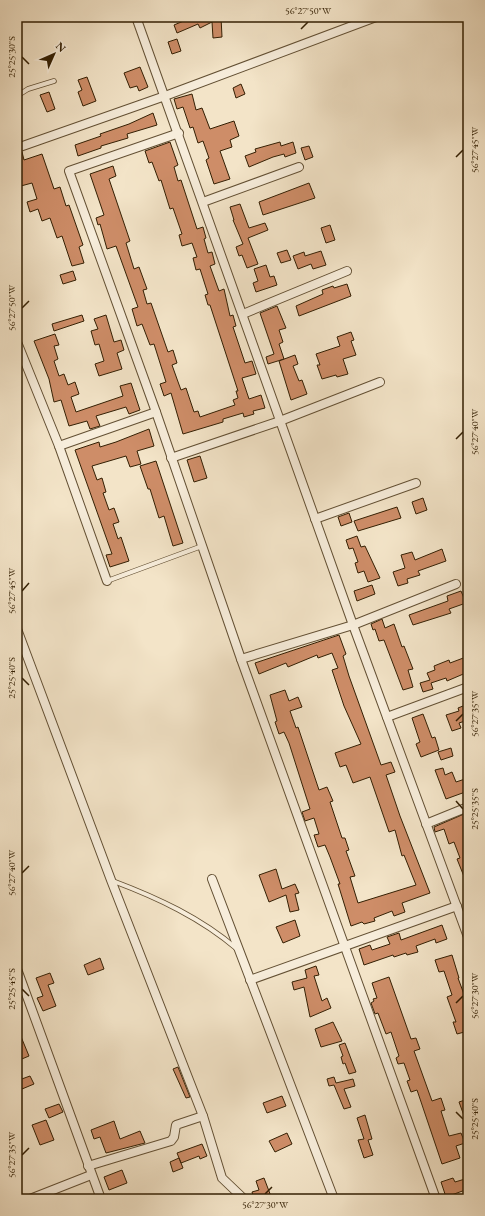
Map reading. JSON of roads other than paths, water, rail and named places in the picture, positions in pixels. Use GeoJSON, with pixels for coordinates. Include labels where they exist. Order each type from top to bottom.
{"type":"FeatureCollection","features":[{"type":"Feature","properties":{"kind":"street"},"geometry":{"type":"LineString","coordinates":[[136,17],[179,133],[353,625],[457,906],[465,920],[468,937]]}},
{"type":"Feature","properties":{"kind":"street"},"geometry":{"type":"LineString","coordinates":[[17,148],[165,96],[376,17]]}},
{"type":"Feature","properties":{"kind":"street"},"geometry":{"type":"LineString","coordinates":[[179,133],[69,171],[156,412],[241,659],[436,1199]]}},
{"type":"Feature","properties":{"kind":"street"},"geometry":{"type":"LineString","coordinates":[[203,202],[299,167]]}},
{"type":"Feature","properties":{"kind":"street"},"geometry":{"type":"LineString","coordinates":[[243,314],[347,271]]}},
{"type":"Feature","properties":{"kind":"street"},"geometry":{"type":"LineString","coordinates":[[17,342],[59,446],[107,581]]}},
{"type":"Feature","properties":{"kind":"street"},"geometry":{"type":"LineString","coordinates":[[171,458],[280,421],[380,382]]}},
{"type":"Feature","properties":{"kind":"street"},"geometry":{"type":"LineString","coordinates":[[59,446],[156,412]]}},
{"type":"Feature","properties":{"kind":"street"},"geometry":{"type":"LineString","coordinates":[[315,519],[416,483]]}},
{"type":"Feature","properties":{"kind":"street"},"geometry":{"type":"LineString","coordinates":[[241,659],[353,625],[456,584]]}},
{"type":"Feature","properties":{"kind":"street"},"geometry":{"type":"LineString","coordinates":[[17,629],[110,880],[204,1116],[222,1178],[244,1199]]}},
{"type":"Feature","properties":{"kind":"street"},"geometry":{"type":"LineString","coordinates":[[387,718],[468,687]]}},
{"type":"Feature","properties":{"kind":"street"},"geometry":{"type":"LineString","coordinates":[[426,824],[468,807]]}},
{"type":"Feature","properties":{"kind":"street"},"geometry":{"type":"LineString","coordinates":[[212,879],[334,1199]]}},
{"type":"Feature","properties":{"kind":"street"},"geometry":{"type":"LineString","coordinates":[[250,980],[457,906]]}},
{"type":"Feature","properties":{"kind":"street"},"geometry":{"type":"LineString","coordinates":[[17,969],[20,987],[101,1199]]}},
{"type":"Feature","properties":{"kind":"street"},"geometry":{"type":"LineString","coordinates":[[88,1166],[171,1141],[174,1137],[176,1125],[204,1116]]}},
{"type":"Feature","properties":{"kind":"street"},"geometry":{"type":"LineString","coordinates":[[30,1199],[91,1175]]}},
{"type":"Feature","properties":{"kind":"lane"},"geometry":{"type":"LineString","coordinates":[[17,96],[28,90],[54,81]]}},
{"type":"Feature","properties":{"kind":"lane"},"geometry":{"type":"LineString","coordinates":[[107,581],[202,546]]}},
{"type":"Feature","properties":{"kind":"lane"},"geometry":{"type":"LineString","coordinates":[[110,880],[139,890],[184,912],[217,932],[239,951]]}}]}
